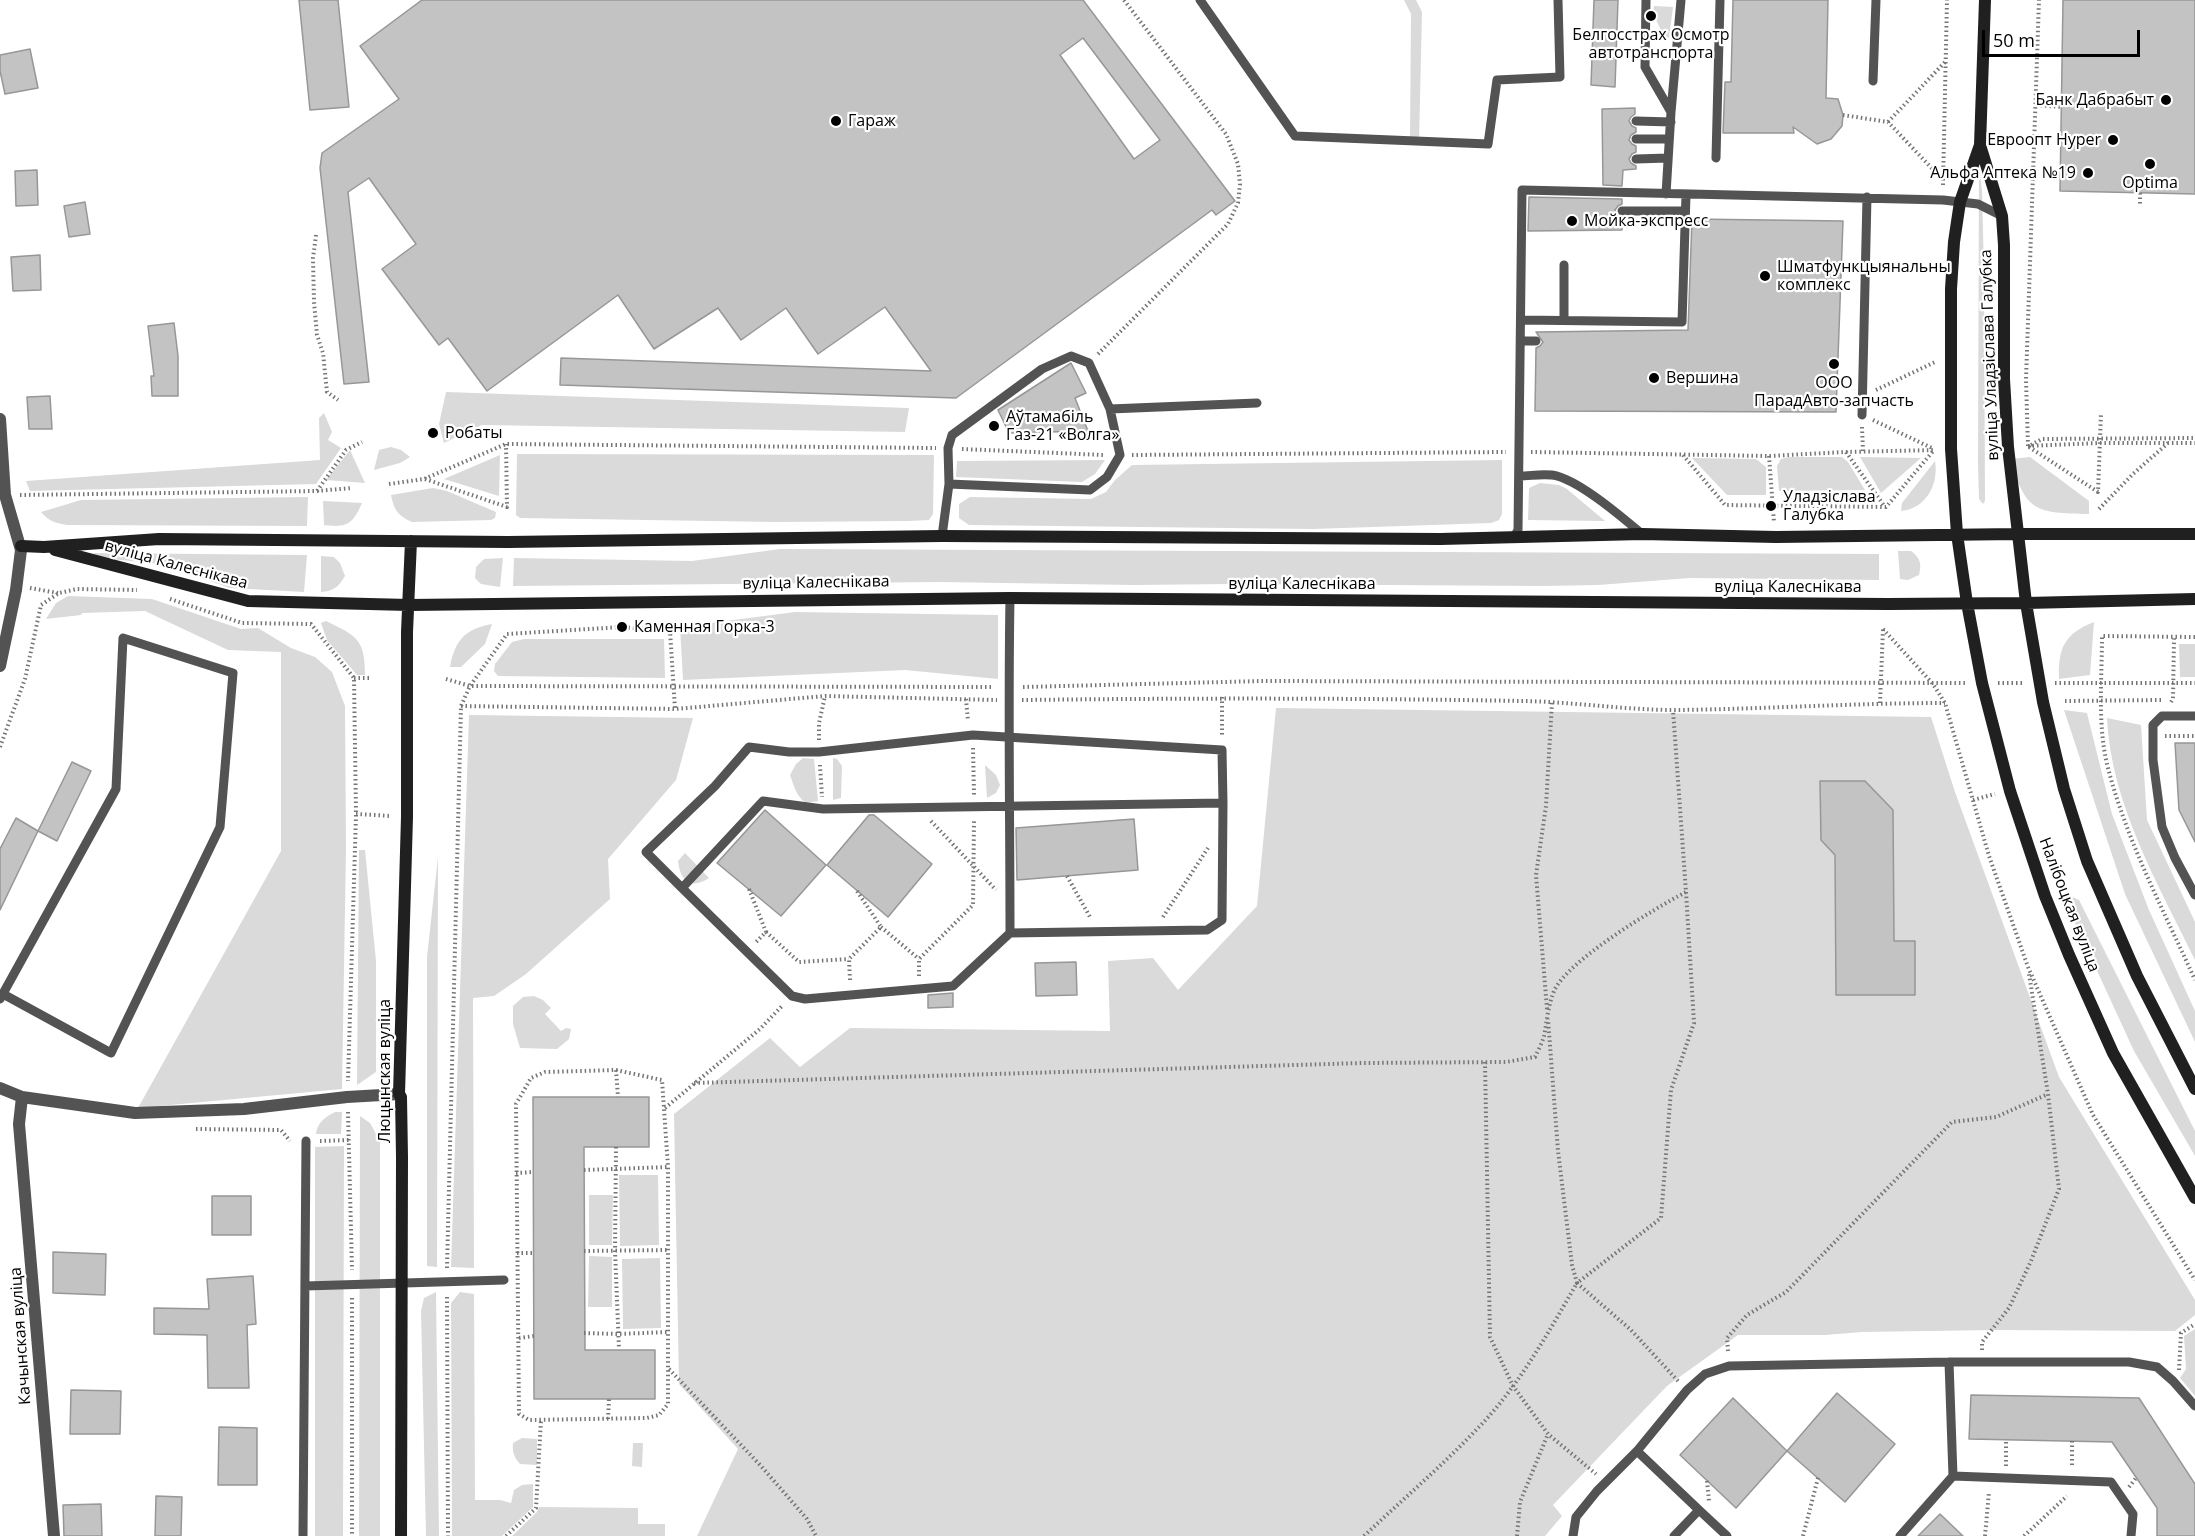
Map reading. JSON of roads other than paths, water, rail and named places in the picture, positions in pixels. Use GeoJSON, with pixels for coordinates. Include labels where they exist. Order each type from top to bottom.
{"type":"FeatureCollection","features":[{"type":"Feature","properties":{"kind":"main road","name":"вуліца Уладзіслава Галубка"},"geometry":{"type":"LineString","coordinates":[[1967,603],[1957,534],[1952,449],[1951,300],[1954,242],[1960,202],[1980,145],[1985,0]]}},
{"type":"Feature","properties":{"kind":"main road","name":"вуліца Уладзіслава Галубка"},"geometry":{"type":"LineString","coordinates":[[1980,145],[2002,216],[2004,379],[2008,447],[2016,534],[2026,603]]}},
{"type":"Feature","properties":{"kind":"main road","name":"вуліца Калеснікава"},"geometry":{"type":"LineString","coordinates":[[21,546],[44,547],[159,539],[508,542],[942,536],[1440,539],[1641,534],[1787,537],[2195,534]]}},
{"type":"Feature","properties":{"kind":"main road"},"geometry":{"type":"LineString","coordinates":[[409,605],[411,541]]}},
{"type":"Feature","properties":{"kind":"main road","name":"вуліца Калеснікава"},"geometry":{"type":"LineString","coordinates":[[44,547],[248,602],[409,605],[1010,598],[1880,604],[2195,599]]}},
{"type":"Feature","properties":{"kind":"main road","name":"Налібоцкая вуліца"},"geometry":{"type":"LineString","coordinates":[[1967,603],[1982,683],[2010,791],[2045,896],[2091,1005],[2142,1108],[2195,1198]]}},
{"type":"Feature","properties":{"kind":"main road","name":"Налібоцкая вуліца"},"geometry":{"type":"LineString","coordinates":[[2026,603],[2040,683],[2064,789],[2088,861],[2137,976],[2195,1089]]}},
{"type":"Feature","properties":{"kind":"main road","name":"Люцынская вуліца"},"geometry":{"type":"LineString","coordinates":[[401,1536],[402,1157],[401,1097],[399,1094],[407,817],[406,678],[409,605]]}},
{"type":"Feature","properties":{"kind":"street"},"geometry":{"type":"LineString","coordinates":[[0,419],[5,495],[21,546],[16,590],[0,666]]}},
{"type":"Feature","properties":{"kind":"street"},"geometry":{"type":"LineString","coordinates":[[0,1088],[22,1097],[135,1113],[244,1109],[347,1097],[399,1094]]}},
{"type":"Feature","properties":{"kind":"street","name":"Качынская вуліца"},"geometry":{"type":"LineString","coordinates":[[22,1097],[19,1124],[54,1536]]}},
{"type":"Feature","properties":{"kind":"lane"},"geometry":{"type":"LineString","coordinates":[[1200,0],[1294,136],[1488,144],[1497,80],[1560,77],[1558,0]]}},
{"type":"Feature","properties":{"kind":"lane"},"geometry":{"type":"LineString","coordinates":[[1646,0],[1645,67],[1671,117]]}},
{"type":"Feature","properties":{"kind":"lane"},"geometry":{"type":"LineString","coordinates":[[1666,194],[1681,0]]}},
{"type":"Feature","properties":{"kind":"lane"},"geometry":{"type":"LineString","coordinates":[[1716,158],[1720,0]]}},
{"type":"Feature","properties":{"kind":"lane"},"geometry":{"type":"LineString","coordinates":[[1873,81],[1876,0]]}},
{"type":"Feature","properties":{"kind":"lane"},"geometry":{"type":"LineString","coordinates":[[1636,121],[1671,117]]}},
{"type":"Feature","properties":{"kind":"lane"},"geometry":{"type":"LineString","coordinates":[[1636,139],[1669,139]]}},
{"type":"Feature","properties":{"kind":"lane"},"geometry":{"type":"LineString","coordinates":[[1636,159],[1668,158]]}},
{"type":"Feature","properties":{"kind":"lane"},"geometry":{"type":"LineString","coordinates":[[1514,537],[1518,530],[1520,476],[1522,190],[1867,197],[1960,202],[1978,204],[2002,216]]}},
{"type":"Feature","properties":{"kind":"lane"},"geometry":{"type":"LineString","coordinates":[[1521,320],[1682,322],[1686,195]]}},
{"type":"Feature","properties":{"kind":"lane"},"geometry":{"type":"LineString","coordinates":[[1862,415],[1867,197]]}},
{"type":"Feature","properties":{"kind":"lane"},"geometry":{"type":"LineString","coordinates":[[1622,211],[1685,211]]}},
{"type":"Feature","properties":{"kind":"lane"},"geometry":{"type":"LineString","coordinates":[[1564,265],[1564,320]]}},
{"type":"Feature","properties":{"kind":"lane"},"geometry":{"type":"LineString","coordinates":[[1522,341],[1536,341]]}},
{"type":"Feature","properties":{"kind":"lane"},"geometry":{"type":"LineString","coordinates":[[942,536],[949,484],[948,448],[952,435],[1042,369],[1071,356],[1089,363],[1110,409],[1120,455],[1107,477],[1090,490],[949,484]]}},
{"type":"Feature","properties":{"kind":"lane"},"geometry":{"type":"LineString","coordinates":[[1110,409],[1257,403]]}},
{"type":"Feature","properties":{"kind":"lane"},"geometry":{"type":"LineString","coordinates":[[1520,476],[1557,476],[1617,513],[1641,534]]}},
{"type":"Feature","properties":{"kind":"lane"},"geometry":{"type":"LineString","coordinates":[[1010,598],[1008,687],[1010,700],[1010,933]]}},
{"type":"Feature","properties":{"kind":"lane"},"geometry":{"type":"LineString","coordinates":[[123,638],[233,673],[220,827],[111,1053],[1,996],[116,789],[123,638]]}},
{"type":"Feature","properties":{"kind":"lane"},"geometry":{"type":"LineString","coordinates":[[2195,716],[2162,716],[2153,725],[2153,760],[2162,826],[2175,858],[2195,895]]}},
{"type":"Feature","properties":{"kind":"lane"},"geometry":{"type":"LineString","coordinates":[[973,735],[1010,737],[1222,750],[1222,920],[1207,930],[1010,933],[953,986],[805,999],[792,996],[646,852],[715,786],[748,747],[789,752],[819,752],[973,735]]}},
{"type":"Feature","properties":{"kind":"lane"},"geometry":{"type":"LineString","coordinates":[[682,888],[763,801],[824,809],[1222,803]]}},
{"type":"Feature","properties":{"kind":"lane"},"geometry":{"type":"LineString","coordinates":[[303,1536],[306,1141]]}},
{"type":"Feature","properties":{"kind":"lane"},"geometry":{"type":"LineString","coordinates":[[305,1287],[504,1280]]}},
{"type":"Feature","properties":{"kind":"lane"},"geometry":{"type":"LineString","coordinates":[[1900,1536],[1953,1476],[1949,1362]]}},
{"type":"Feature","properties":{"kind":"lane"},"geometry":{"type":"LineString","coordinates":[[1573,1536],[1576,1518],[1605,1483],[1637,1451],[1687,1390],[1705,1374],[1729,1366],[2129,1362],[2157,1367],[2195,1406]]}},
{"type":"Feature","properties":{"kind":"lane"},"geometry":{"type":"LineString","coordinates":[[1637,1451],[1727,1536]]}},
{"type":"Feature","properties":{"kind":"lane"},"geometry":{"type":"LineString","coordinates":[[1953,1476],[2111,1482],[2133,1514],[2132,1536]]}},
{"type":"Feature","properties":{"kind":"lane"},"geometry":{"type":"LineString","coordinates":[[1674,1536],[1699,1510]]}},
{"type":"Feature","properties":{"kind":"place","name":"Белгосстрах Осмотр автотранспорта"},"geometry":{"type":"Point","coordinates":[1651,16]}},
{"type":"Feature","properties":{"kind":"place","name":"Банк Дабрабыт"},"geometry":{"type":"Point","coordinates":[2166,100]}},
{"type":"Feature","properties":{"kind":"place","name":"Гараж"},"geometry":{"type":"Point","coordinates":[836,121]}},
{"type":"Feature","properties":{"kind":"place","name":"Евроопт Hyper"},"geometry":{"type":"Point","coordinates":[2113,140]}},
{"type":"Feature","properties":{"kind":"place","name":"Optima"},"geometry":{"type":"Point","coordinates":[2150,164]}},
{"type":"Feature","properties":{"kind":"place","name":"Альфа Аптека №19"},"geometry":{"type":"Point","coordinates":[2088,173]}},
{"type":"Feature","properties":{"kind":"place","name":"Мойка-экспресс"},"geometry":{"type":"Point","coordinates":[1572,221]}},
{"type":"Feature","properties":{"kind":"place","name":"Шматфункцыянальны комплекс"},"geometry":{"type":"Point","coordinates":[1765,276]}},
{"type":"Feature","properties":{"kind":"place","name":"ООО ПарадАвто-запчасть"},"geometry":{"type":"Point","coordinates":[1834,364]}},
{"type":"Feature","properties":{"kind":"place","name":"Вершина"},"geometry":{"type":"Point","coordinates":[1654,378]}},
{"type":"Feature","properties":{"kind":"place","name":"Аўтамабіль Газ-21 «Волга»"},"geometry":{"type":"Point","coordinates":[994,426]}},
{"type":"Feature","properties":{"kind":"place","name":"Робаты"},"geometry":{"type":"Point","coordinates":[433,433]}},
{"type":"Feature","properties":{"kind":"place","name":"Уладзіслава Галубка"},"geometry":{"type":"Point","coordinates":[1771,506]}},
{"type":"Feature","properties":{"kind":"place","name":"Каменная Горка-3"},"geometry":{"type":"Point","coordinates":[622,627]}}]}
